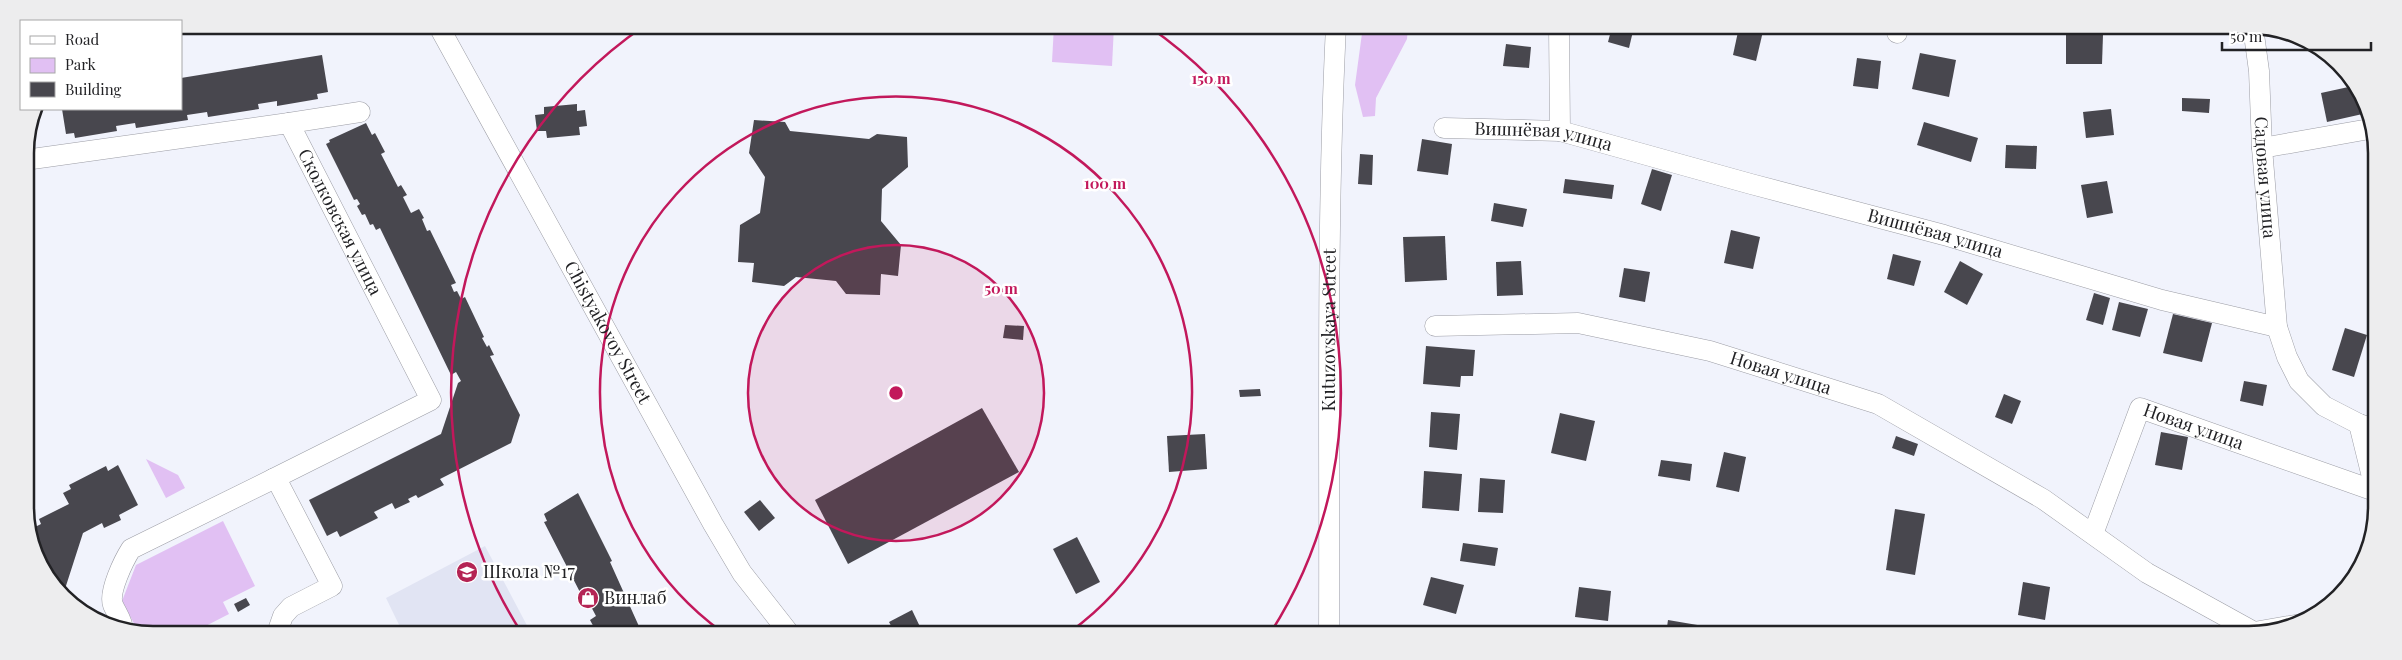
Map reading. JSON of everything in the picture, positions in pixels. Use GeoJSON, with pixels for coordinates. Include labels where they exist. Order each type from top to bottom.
{"type":"FeatureCollection","features":[{"type":"Feature","properties":{"kind":"street","name":"Chistyakovoy Street"},"geometry":{"type":"LineString","coordinates":[[443,34],[713,524],[742,573],[784,626]]}},
{"type":"Feature","properties":{"kind":"street","name":"Kutuzovskaya Street"},"geometry":{"type":"LineString","coordinates":[[1329,626],[1329,398],[1333,89],[1336,34]]}},
{"type":"Feature","properties":{"kind":"street"},"geometry":{"type":"LineString","coordinates":[[1559,34],[1560,131]]}},
{"type":"Feature","properties":{"kind":"street","name":"Садовая улица"},"geometry":{"type":"LineString","coordinates":[[2254,34],[2259,71],[2262,148],[2277,327]]}},
{"type":"Feature","properties":{"kind":"street"},"geometry":{"type":"LineString","coordinates":[[34,159],[360,112]]}},
{"type":"Feature","properties":{"kind":"street","name":"Сколковская улица"},"geometry":{"type":"LineString","coordinates":[[122,622],[113,604],[112,594],[130,549],[431,400],[289,123]]}},
{"type":"Feature","properties":{"kind":"street","name":"Вишнёвая улица"},"geometry":{"type":"LineString","coordinates":[[1444,128],[1560,131],[1944,235],[2162,300],[2277,327]]}},
{"type":"Feature","properties":{"kind":"street"},"geometry":{"type":"LineString","coordinates":[[2262,148],[2366,130]]}},
{"type":"Feature","properties":{"kind":"street","name":"Новая улица"},"geometry":{"type":"LineString","coordinates":[[1435,326],[1578,323],[1710,351],[1878,404],[2043,499],[2147,573],[2243,626]]}},
{"type":"Feature","properties":{"kind":"street"},"geometry":{"type":"LineString","coordinates":[[2277,327],[2287,357],[2300,381],[2324,406],[2367,426]]}},
{"type":"Feature","properties":{"kind":"street","name":"Новая улица"},"geometry":{"type":"LineString","coordinates":[[2093,534],[2140,408],[2368,488]]}},
{"type":"Feature","properties":{"kind":"street"},"geometry":{"type":"LineString","coordinates":[[273,479],[279,484],[332,586],[291,607],[284,616],[280,626]]}},
{"type":"Feature","properties":{"kind":"shaded area","name":"Школа №17"},"geometry":{"type":"Polygon","coordinates":[[[485,546],[527,626],[400,626],[386,598],[485,546]]]}},
{"type":"Feature","properties":{"kind":"green space"},"geometry":{"type":"Polygon","coordinates":[[[1054,34],[1114,34],[1112,66],[1052,62],[1054,34]]]}},
{"type":"Feature","properties":{"kind":"green space"},"geometry":{"type":"Polygon","coordinates":[[[1362,34],[1407,34],[1407,39],[1376,98],[1375,116],[1363,117],[1355,85],[1362,34]]]}},
{"type":"Feature","properties":{"kind":"green space"},"geometry":{"type":"Polygon","coordinates":[[[146,459],[178,475],[185,488],[166,498],[146,459]]]}},
{"type":"Feature","properties":{"kind":"green space"},"geometry":{"type":"Polygon","coordinates":[[[223,521],[255,586],[223,602],[229,614],[206,626],[135,625],[122,601],[136,565],[223,521]]]}},
{"type":"Feature","properties":{"kind":"building"},"geometry":{"type":"Polygon","coordinates":[[[1610,34],[1632,34],[1629,48],[1608,42],[1610,34]]]}},
{"type":"Feature","properties":{"kind":"building"},"geometry":{"type":"Polygon","coordinates":[[[1738,34],[1762,34],[1756,61],[1733,55],[1738,34]]]}},
{"type":"Feature","properties":{"kind":"building"},"geometry":{"type":"Polygon","coordinates":[[[2066,35],[2103,35],[2102,64],[2066,64],[2066,35]]]}},
{"type":"Feature","properties":{"kind":"building"},"geometry":{"type":"Polygon","coordinates":[[[1506,44],[1531,47],[1529,68],[1503,66],[1506,44]]]}},
{"type":"Feature","properties":{"kind":"building"},"geometry":{"type":"Polygon","coordinates":[[[1920,53],[1956,60],[1949,97],[1912,89],[1920,53]]]}},
{"type":"Feature","properties":{"kind":"building"},"geometry":{"type":"Polygon","coordinates":[[[322,55],[328,92],[317,94],[318,99],[277,106],[277,101],[258,104],[259,109],[208,117],[207,112],[187,115],[188,120],[136,128],[135,123],[116,126],[117,131],[75,138],[74,133],[66,134],[62,110],[182,110],[182,78],[322,55]]]}},
{"type":"Feature","properties":{"kind":"building"},"geometry":{"type":"Polygon","coordinates":[[[1857,58],[1881,61],[1878,89],[1853,86],[1857,58]]]}},
{"type":"Feature","properties":{"kind":"building"},"geometry":{"type":"Polygon","coordinates":[[[2348,87],[2362,114],[2327,122],[2321,93],[2348,87]]]}},
{"type":"Feature","properties":{"kind":"building"},"geometry":{"type":"Polygon","coordinates":[[[2182,98],[2210,99],[2209,113],[2182,111],[2182,98]]]}},
{"type":"Feature","properties":{"kind":"building"},"geometry":{"type":"Polygon","coordinates":[[[577,104],[577,111],[585,110],[587,126],[579,127],[580,135],[547,138],[546,131],[537,131],[535,115],[544,114],[544,107],[577,104]]]}},
{"type":"Feature","properties":{"kind":"building"},"geometry":{"type":"Polygon","coordinates":[[[2111,109],[2114,135],[2086,138],[2083,112],[2111,109]]]}},
{"type":"Feature","properties":{"kind":"building"},"geometry":{"type":"Polygon","coordinates":[[[754,120],[785,122],[790,131],[869,139],[877,134],[907,137],[908,167],[882,189],[881,221],[901,245],[898,276],[881,274],[880,295],[846,294],[836,281],[796,277],[784,286],[752,282],[754,263],[738,262],[740,225],[760,213],[765,177],[749,153],[754,120]]]}},
{"type":"Feature","properties":{"kind":"building"},"geometry":{"type":"Polygon","coordinates":[[[1924,122],[1978,138],[1971,162],[1917,145],[1924,122]]]}},
{"type":"Feature","properties":{"kind":"building"},"geometry":{"type":"Polygon","coordinates":[[[366,123],[372,135],[375,133],[385,152],[381,154],[398,187],[401,185],[407,195],[403,197],[411,213],[419,209],[424,218],[422,219],[427,231],[430,230],[456,283],[451,285],[454,292],[457,291],[461,299],[465,297],[484,337],[482,338],[487,347],[489,345],[494,355],[490,356],[520,415],[511,443],[440,479],[444,485],[418,498],[416,495],[408,499],[410,502],[395,509],[392,503],[374,512],[378,518],[340,537],[337,531],[327,536],[309,500],[441,434],[458,383],[461,381],[456,372],[451,375],[380,228],[376,230],[373,224],[370,225],[365,214],[362,215],[357,206],[360,204],[357,199],[354,200],[326,144],[330,142],[329,140],[366,123]]]}},
{"type":"Feature","properties":{"kind":"building"},"geometry":{"type":"Polygon","coordinates":[[[1422,139],[1452,144],[1448,175],[1417,171],[1422,139]]]}},
{"type":"Feature","properties":{"kind":"building"},"geometry":{"type":"Polygon","coordinates":[[[2006,145],[2037,146],[2036,169],[2005,168],[2006,145]]]}},
{"type":"Feature","properties":{"kind":"building"},"geometry":{"type":"Polygon","coordinates":[[[1360,154],[1373,155],[1372,185],[1358,184],[1360,154]]]}},
{"type":"Feature","properties":{"kind":"building"},"geometry":{"type":"Polygon","coordinates":[[[1652,169],[1672,175],[1661,211],[1641,204],[1652,169]]]}},
{"type":"Feature","properties":{"kind":"building"},"geometry":{"type":"Polygon","coordinates":[[[1565,179],[1614,185],[1612,199],[1563,193],[1565,179]]]}},
{"type":"Feature","properties":{"kind":"building"},"geometry":{"type":"Polygon","coordinates":[[[2107,181],[2113,213],[2087,218],[2081,185],[2107,181]]]}},
{"type":"Feature","properties":{"kind":"building"},"geometry":{"type":"Polygon","coordinates":[[[1494,203],[1527,209],[1523,227],[1491,221],[1494,203]]]}},
{"type":"Feature","properties":{"kind":"building"},"geometry":{"type":"Polygon","coordinates":[[[1731,230],[1760,237],[1753,269],[1724,263],[1731,230]]]}},
{"type":"Feature","properties":{"kind":"building"},"geometry":{"type":"Polygon","coordinates":[[[1445,236],[1447,280],[1405,282],[1403,237],[1445,236]]]}},
{"type":"Feature","properties":{"kind":"building"},"geometry":{"type":"Polygon","coordinates":[[[1893,254],[1921,261],[1914,286],[1887,279],[1893,254]]]}},
{"type":"Feature","properties":{"kind":"building"},"geometry":{"type":"Polygon","coordinates":[[[1521,261],[1523,295],[1497,296],[1496,262],[1521,261]]]}},
{"type":"Feature","properties":{"kind":"building"},"geometry":{"type":"Polygon","coordinates":[[[1960,261],[1983,274],[1967,305],[1944,292],[1960,261]]]}},
{"type":"Feature","properties":{"kind":"building"},"geometry":{"type":"Polygon","coordinates":[[[1624,268],[1650,272],[1645,302],[1619,297],[1624,268]]]}},
{"type":"Feature","properties":{"kind":"building"},"geometry":{"type":"Polygon","coordinates":[[[2094,293],[2110,298],[2103,325],[2086,320],[2094,293]]]}},
{"type":"Feature","properties":{"kind":"building"},"geometry":{"type":"Polygon","coordinates":[[[2119,302],[2148,309],[2140,337],[2112,330],[2119,302]]]}},
{"type":"Feature","properties":{"kind":"building"},"geometry":{"type":"Polygon","coordinates":[[[2173,314],[2212,323],[2202,362],[2163,353],[2173,314]]]}},
{"type":"Feature","properties":{"kind":"building"},"geometry":{"type":"Polygon","coordinates":[[[1005,325],[1024,326],[1023,340],[1003,338],[1005,325]]]}},
{"type":"Feature","properties":{"kind":"building"},"geometry":{"type":"Polygon","coordinates":[[[2345,328],[2367,335],[2354,377],[2332,370],[2345,328]]]}},
{"type":"Feature","properties":{"kind":"building"},"geometry":{"type":"Polygon","coordinates":[[[1426,346],[1475,350],[1473,376],[1461,376],[1460,387],[1423,384],[1426,346]]]}},
{"type":"Feature","properties":{"kind":"building"},"geometry":{"type":"Polygon","coordinates":[[[2244,381],[2267,385],[2263,406],[2240,401],[2244,381]]]}},
{"type":"Feature","properties":{"kind":"building"},"geometry":{"type":"Polygon","coordinates":[[[1260,389],[1261,396],[1240,397],[1239,390],[1260,389]]]}},
{"type":"Feature","properties":{"kind":"building"},"geometry":{"type":"Polygon","coordinates":[[[2004,394],[2021,401],[2012,424],[1995,417],[2004,394]]]}},
{"type":"Feature","properties":{"kind":"building"},"geometry":{"type":"Polygon","coordinates":[[[982,408],[1019,472],[848,564],[815,500],[982,408]]]}},
{"type":"Feature","properties":{"kind":"building"},"geometry":{"type":"Polygon","coordinates":[[[1431,412],[1460,414],[1457,450],[1429,447],[1431,412]]]}},
{"type":"Feature","properties":{"kind":"building"},"geometry":{"type":"Polygon","coordinates":[[[1560,413],[1595,421],[1586,461],[1551,453],[1560,413]]]}},
{"type":"Feature","properties":{"kind":"building"},"geometry":{"type":"Polygon","coordinates":[[[2161,432],[2188,437],[2182,470],[2155,465],[2161,432]]]}},
{"type":"Feature","properties":{"kind":"building"},"geometry":{"type":"Polygon","coordinates":[[[1205,434],[1207,469],[1169,472],[1167,436],[1205,434]]]}},
{"type":"Feature","properties":{"kind":"building"},"geometry":{"type":"Polygon","coordinates":[[[1896,436],[1918,444],[1914,456],[1892,448],[1896,436]]]}},
{"type":"Feature","properties":{"kind":"building"},"geometry":{"type":"Polygon","coordinates":[[[1724,452],[1746,457],[1739,492],[1716,487],[1724,452]]]}},
{"type":"Feature","properties":{"kind":"building"},"geometry":{"type":"Polygon","coordinates":[[[1661,460],[1692,464],[1690,481],[1658,476],[1661,460]]]}},
{"type":"Feature","properties":{"kind":"building"},"geometry":{"type":"Polygon","coordinates":[[[118,465],[138,505],[119,515],[121,520],[104,528],[102,523],[83,533],[65,589],[58,580],[43,553],[35,527],[41,524],[39,519],[69,504],[63,493],[71,489],[69,485],[106,466],[108,471],[118,465]]]}},
{"type":"Feature","properties":{"kind":"building"},"geometry":{"type":"Polygon","coordinates":[[[1424,471],[1462,474],[1459,511],[1422,508],[1424,471]]]}},
{"type":"Feature","properties":{"kind":"building"},"geometry":{"type":"Polygon","coordinates":[[[1480,478],[1505,480],[1503,513],[1478,512],[1480,478]]]}},
{"type":"Feature","properties":{"kind":"building"},"geometry":{"type":"Polygon","coordinates":[[[578,493],[612,561],[610,562],[639,626],[593,626],[590,620],[596,616],[587,599],[584,600],[544,522],[547,521],[544,514],[578,493]]]}},
{"type":"Feature","properties":{"kind":"building"},"geometry":{"type":"Polygon","coordinates":[[[760,500],[775,518],[759,531],[744,512],[760,500]]]}},
{"type":"Feature","properties":{"kind":"building"},"geometry":{"type":"Polygon","coordinates":[[[1895,509],[1925,514],[1915,575],[1886,570],[1895,509]]]}},
{"type":"Feature","properties":{"kind":"building"},"geometry":{"type":"Polygon","coordinates":[[[1077,537],[1100,582],[1076,594],[1053,549],[1077,537]]]}},
{"type":"Feature","properties":{"kind":"building"},"geometry":{"type":"Polygon","coordinates":[[[1463,543],[1498,548],[1495,566],[1460,561],[1463,543]]]}},
{"type":"Feature","properties":{"kind":"building"},"geometry":{"type":"Polygon","coordinates":[[[1431,577],[1464,585],[1456,614],[1423,605],[1431,577]]]}},
{"type":"Feature","properties":{"kind":"building"},"geometry":{"type":"Polygon","coordinates":[[[2023,582],[2050,587],[2045,620],[2018,615],[2023,582]]]}},
{"type":"Feature","properties":{"kind":"building"},"geometry":{"type":"Polygon","coordinates":[[[1579,587],[1611,591],[1608,621],[1575,617],[1579,587]]]}},
{"type":"Feature","properties":{"kind":"building"},"geometry":{"type":"Polygon","coordinates":[[[246,598],[250,605],[238,612],[234,604],[246,598]]]}},
{"type":"Feature","properties":{"kind":"building"},"geometry":{"type":"Polygon","coordinates":[[[912,610],[920,626],[891,626],[889,622],[912,610]]]}},
{"type":"Feature","properties":{"kind":"building"},"geometry":{"type":"Polygon","coordinates":[[[1668,620],[1703,626],[1667,626],[1668,620]]]}},
{"type":"Feature","properties":{"kind":"place","name":"Школа №17"},"geometry":{"type":"Point","coordinates":[467,572]}},
{"type":"Feature","properties":{"kind":"place","name":"Винлаб"},"geometry":{"type":"Point","coordinates":[588,598]}}]}
